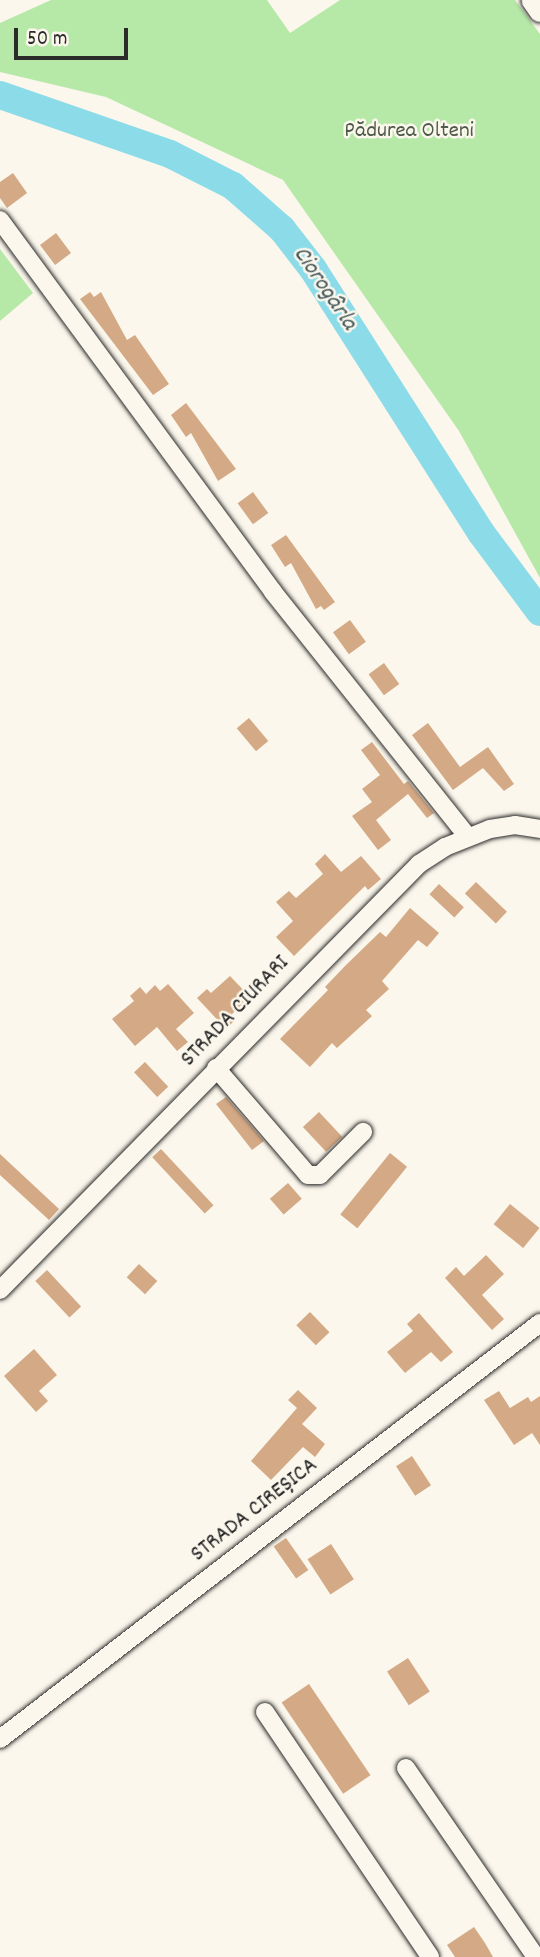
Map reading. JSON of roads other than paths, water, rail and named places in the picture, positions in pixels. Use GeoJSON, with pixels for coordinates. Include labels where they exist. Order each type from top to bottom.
{"type":"FeatureCollection","features":[{"type":"Feature","properties":{"kind":"street"},"geometry":{"type":"LineString","coordinates":[[533,0],[540,10]]}},
{"type":"Feature","properties":{"kind":"street"},"geometry":{"type":"LineString","coordinates":[[0,220],[273,592],[467,836]]}},
{"type":"Feature","properties":{"kind":"street","name":"STRADA CIURARI"},"geometry":{"type":"LineString","coordinates":[[0,1290],[419,864],[467,836],[515,825],[540,829]]}},
{"type":"Feature","properties":{"kind":"street"},"geometry":{"type":"LineString","coordinates":[[216,1068],[308,1175],[320,1175],[363,1132]]}},
{"type":"Feature","properties":{"kind":"street","name":"STRADA CIREȘICA"},"geometry":{"type":"LineString","coordinates":[[0,1740],[540,1322]]}},
{"type":"Feature","properties":{"kind":"street"},"geometry":{"type":"LineString","coordinates":[[265,1712],[430,1957]]}},
{"type":"Feature","properties":{"kind":"street"},"geometry":{"type":"LineString","coordinates":[[407,1768],[536,1957]]}},
{"type":"Feature","properties":{"kind":"waterway","name":"Ciorogârla"},"geometry":{"type":"LineString","coordinates":[[0,95],[170,154],[233,186],[282,229],[313,269],[482,534],[540,612]]}},
{"type":"Feature","properties":{"kind":"park label","name":"Pădurea Olteni"},"geometry":{"type":"Point","coordinates":[409,132]}}]}
